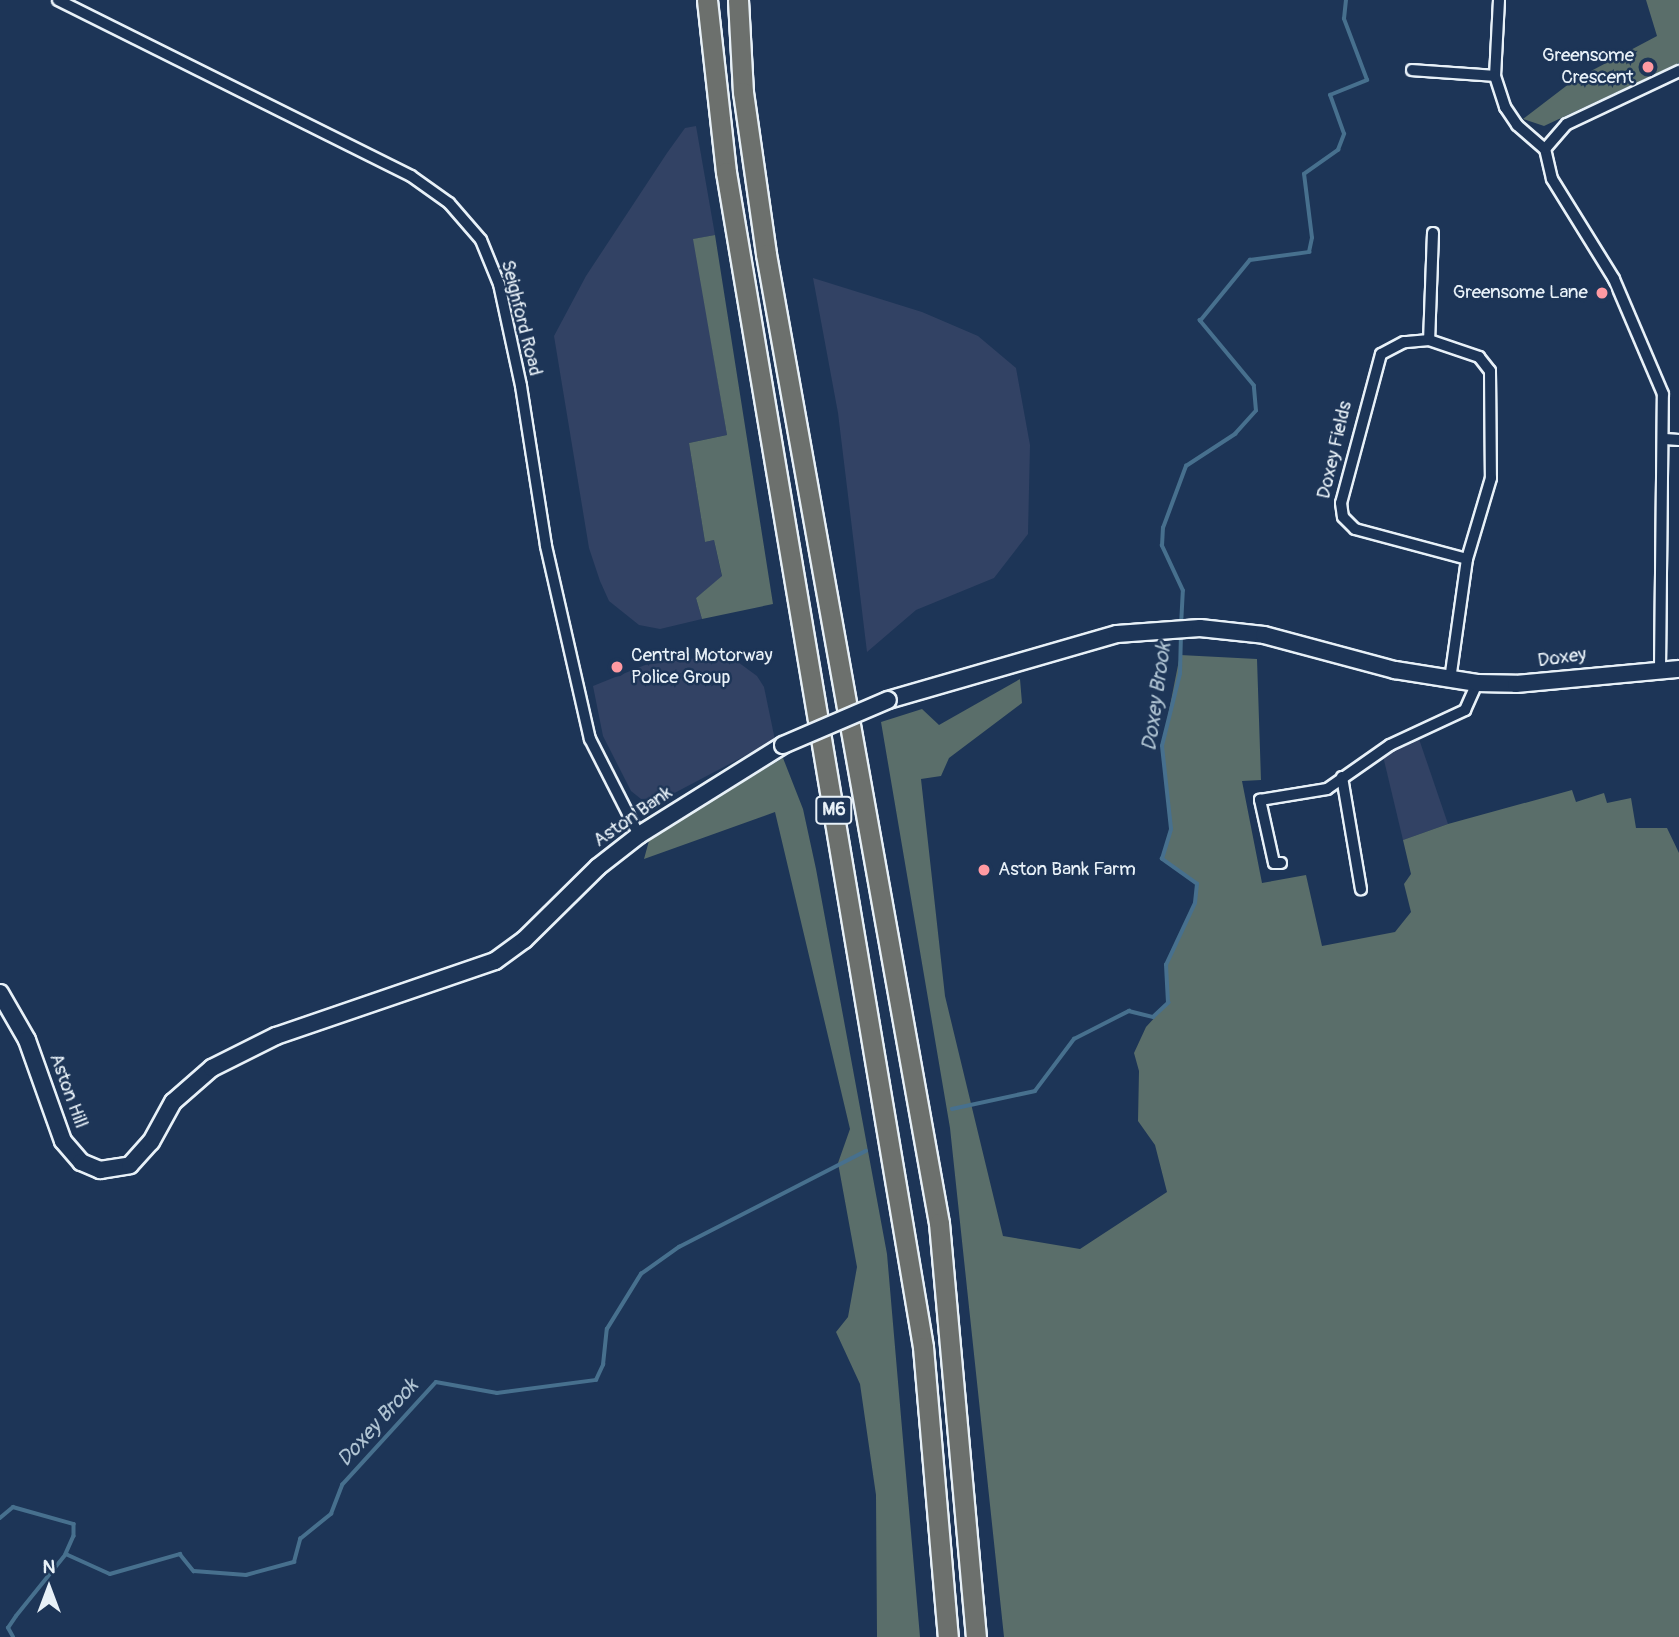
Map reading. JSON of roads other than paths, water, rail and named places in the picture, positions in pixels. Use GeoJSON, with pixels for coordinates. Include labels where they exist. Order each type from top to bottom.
{"type":"FeatureCollection","features":[{"type":"Feature","properties":{"kind":"highway","name":"M6"},"geometry":{"type":"LineString","coordinates":[[707,0],[726,172],[923,1347],[948,1629]]}},
{"type":"Feature","properties":{"kind":"highway","name":"M6"},"geometry":{"type":"LineString","coordinates":[[738,0],[743,92],[766,254],[939,1223],[976,1613],[976,1637]]}},
{"type":"Feature","properties":{"kind":"street","name":"Seighford Road"},"geometry":{"type":"LineString","coordinates":[[58,0],[411,176],[449,203],[481,240],[501,297],[546,546],[590,738],[639,835]]}},
{"type":"Feature","properties":{"kind":"street"},"geometry":{"type":"LineString","coordinates":[[1499,0],[1495,76],[1505,107],[1517,125],[1545,149],[1552,179],[1614,279],[1657,376],[1665,407],[1660,669]]}},
{"type":"Feature","properties":{"kind":"street"},"geometry":{"type":"LineString","coordinates":[[1412,70],[1495,76]]}},
{"type":"Feature","properties":{"kind":"street"},"geometry":{"type":"LineString","coordinates":[[1545,149],[1567,124],[1679,71]]}},
{"type":"Feature","properties":{"kind":"street"},"geometry":{"type":"LineString","coordinates":[[1430,340],[1433,233]]}},
{"type":"Feature","properties":{"kind":"street","name":"Doxey Fields"},"geometry":{"type":"LineString","coordinates":[[1450,680],[1467,559],[1491,478],[1490,371],[1479,357],[1430,340],[1405,342],[1381,354],[1341,503],[1343,517],[1354,529],[1467,559]]}},
{"type":"Feature","properties":{"kind":"street"},"geometry":{"type":"LineString","coordinates":[[1665,439],[1679,440]]}},
{"type":"Feature","properties":{"kind":"street","name":"Aston Bank"},"geometry":{"type":"LineString","coordinates":[[173,1102],[197,1078],[240,1051],[495,961],[524,940],[597,867],[639,835],[783,745],[888,699],[1117,634],[1200,628],[1264,635],[1450,680]]}},
{"type":"Feature","properties":{"kind":"street","name":"Doxey"},"geometry":{"type":"LineString","coordinates":[[1450,680],[1516,684],[1679,669]]}},
{"type":"Feature","properties":{"kind":"street"},"geometry":{"type":"LineString","coordinates":[[1281,863],[1274,863],[1260,800],[1327,789],[1425,725],[1465,710],[1477,683]]}},
{"type":"Feature","properties":{"kind":"street"},"geometry":{"type":"LineString","coordinates":[[1342,777],[1361,889]]}},
{"type":"Feature","properties":{"kind":"street","name":"Aston Hill"},"geometry":{"type":"LineString","coordinates":[[0,993],[27,1040],[63,1141],[80,1162],[100,1170],[130,1165],[151,1142],[173,1102]]}},
{"type":"Feature","properties":{"kind":"waterway","name":"Doxey Brook"},"geometry":{"type":"LineString","coordinates":[[1181,626],[1183,591],[1162,546],[1163,528],[1186,466],[1235,434],[1256,411],[1254,386],[1200,321],[1250,260],[1309,252],[1312,238],[1304,174],[1338,150],[1344,134],[1330,95],[1367,80],[1344,19],[1346,0]]}},
{"type":"Feature","properties":{"kind":"waterway","name":"Doxey Brook"},"geometry":{"type":"LineString","coordinates":[[952,1109],[1035,1091],[1074,1039],[1129,1011],[1153,1017],[1168,1003],[1166,965],[1195,903],[1197,884],[1162,859],[1171,829],[1162,746],[1180,674],[1181,634]]}},
{"type":"Feature","properties":{"kind":"waterway","name":"Doxey Brook"},"geometry":{"type":"LineString","coordinates":[[0,1518],[13,1507],[74,1524],[74,1536],[66,1554],[110,1574],[180,1554],[194,1571],[246,1575],[294,1562],[300,1539],[331,1514],[342,1485],[436,1382],[497,1393],[596,1380],[603,1365],[607,1329],[641,1274],[679,1247],[866,1151]]}},
{"type":"Feature","properties":{"kind":"waterway"},"geometry":{"type":"LineString","coordinates":[[13,1637],[8,1628],[66,1554]]}},
{"type":"Feature","properties":{"kind":"place","name":"Greensome Crescent"},"geometry":{"type":"Point","coordinates":[1648,67]}},
{"type":"Feature","properties":{"kind":"place","name":"Greensome Lane"},"geometry":{"type":"Point","coordinates":[1602,293]}},
{"type":"Feature","properties":{"kind":"place","name":"Central Motorway Police Group"},"geometry":{"type":"Point","coordinates":[617,667]}},
{"type":"Feature","properties":{"kind":"place","name":"Aston Bank Farm"},"geometry":{"type":"Point","coordinates":[984,870]}}]}
